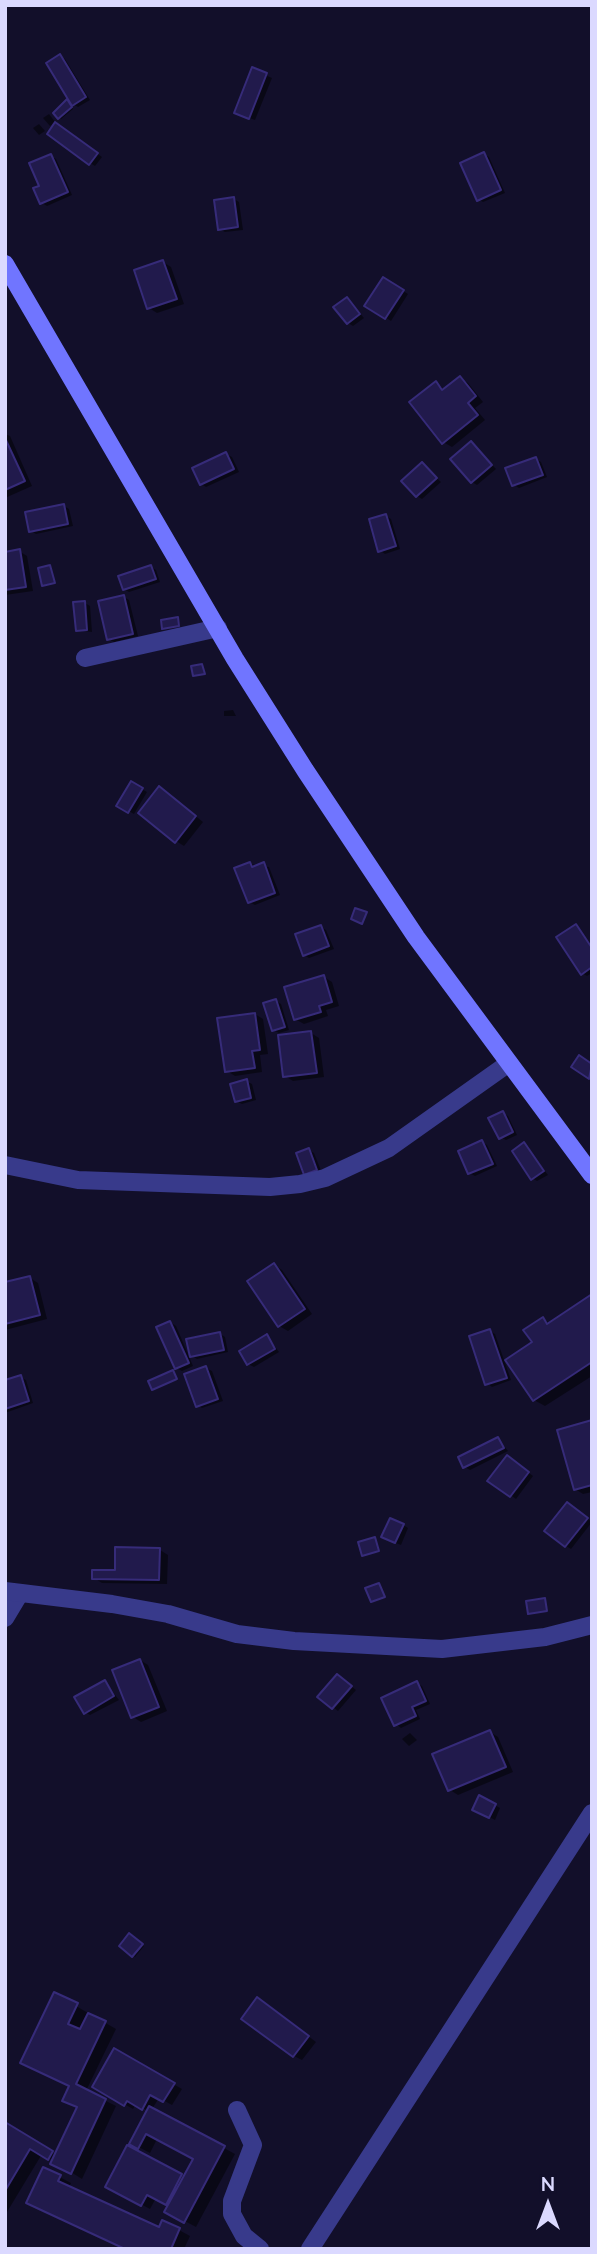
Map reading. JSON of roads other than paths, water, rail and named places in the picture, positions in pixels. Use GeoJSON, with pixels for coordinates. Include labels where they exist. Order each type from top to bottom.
{"type":"FeatureCollection","features":[{"type":"Feature","properties":{"kind":"main road"},"geometry":{"type":"LineString","coordinates":[[5,264],[218,628],[305,770],[416,937],[592,1175]]}},
{"type":"Feature","properties":{"kind":"street"},"geometry":{"type":"LineString","coordinates":[[85,658],[218,628]]}},
{"type":"Feature","properties":{"kind":"street"},"geometry":{"type":"LineString","coordinates":[[5,1165],[78,1180],[270,1187],[300,1184],[325,1178],[389,1148],[509,1063]]}},
{"type":"Feature","properties":{"kind":"street"},"geometry":{"type":"LineString","coordinates":[[5,1618],[13,1592],[112,1604],[168,1614],[237,1634],[294,1641],[442,1649],[545,1637],[592,1625]]}},
{"type":"Feature","properties":{"kind":"street"},"geometry":{"type":"LineString","coordinates":[[310,2249],[592,1813]]}},
{"type":"Feature","properties":{"kind":"street"},"geometry":{"type":"LineString","coordinates":[[237,2110],[253,2144],[232,2201],[232,2214],[244,2236],[260,2249]]}}]}
